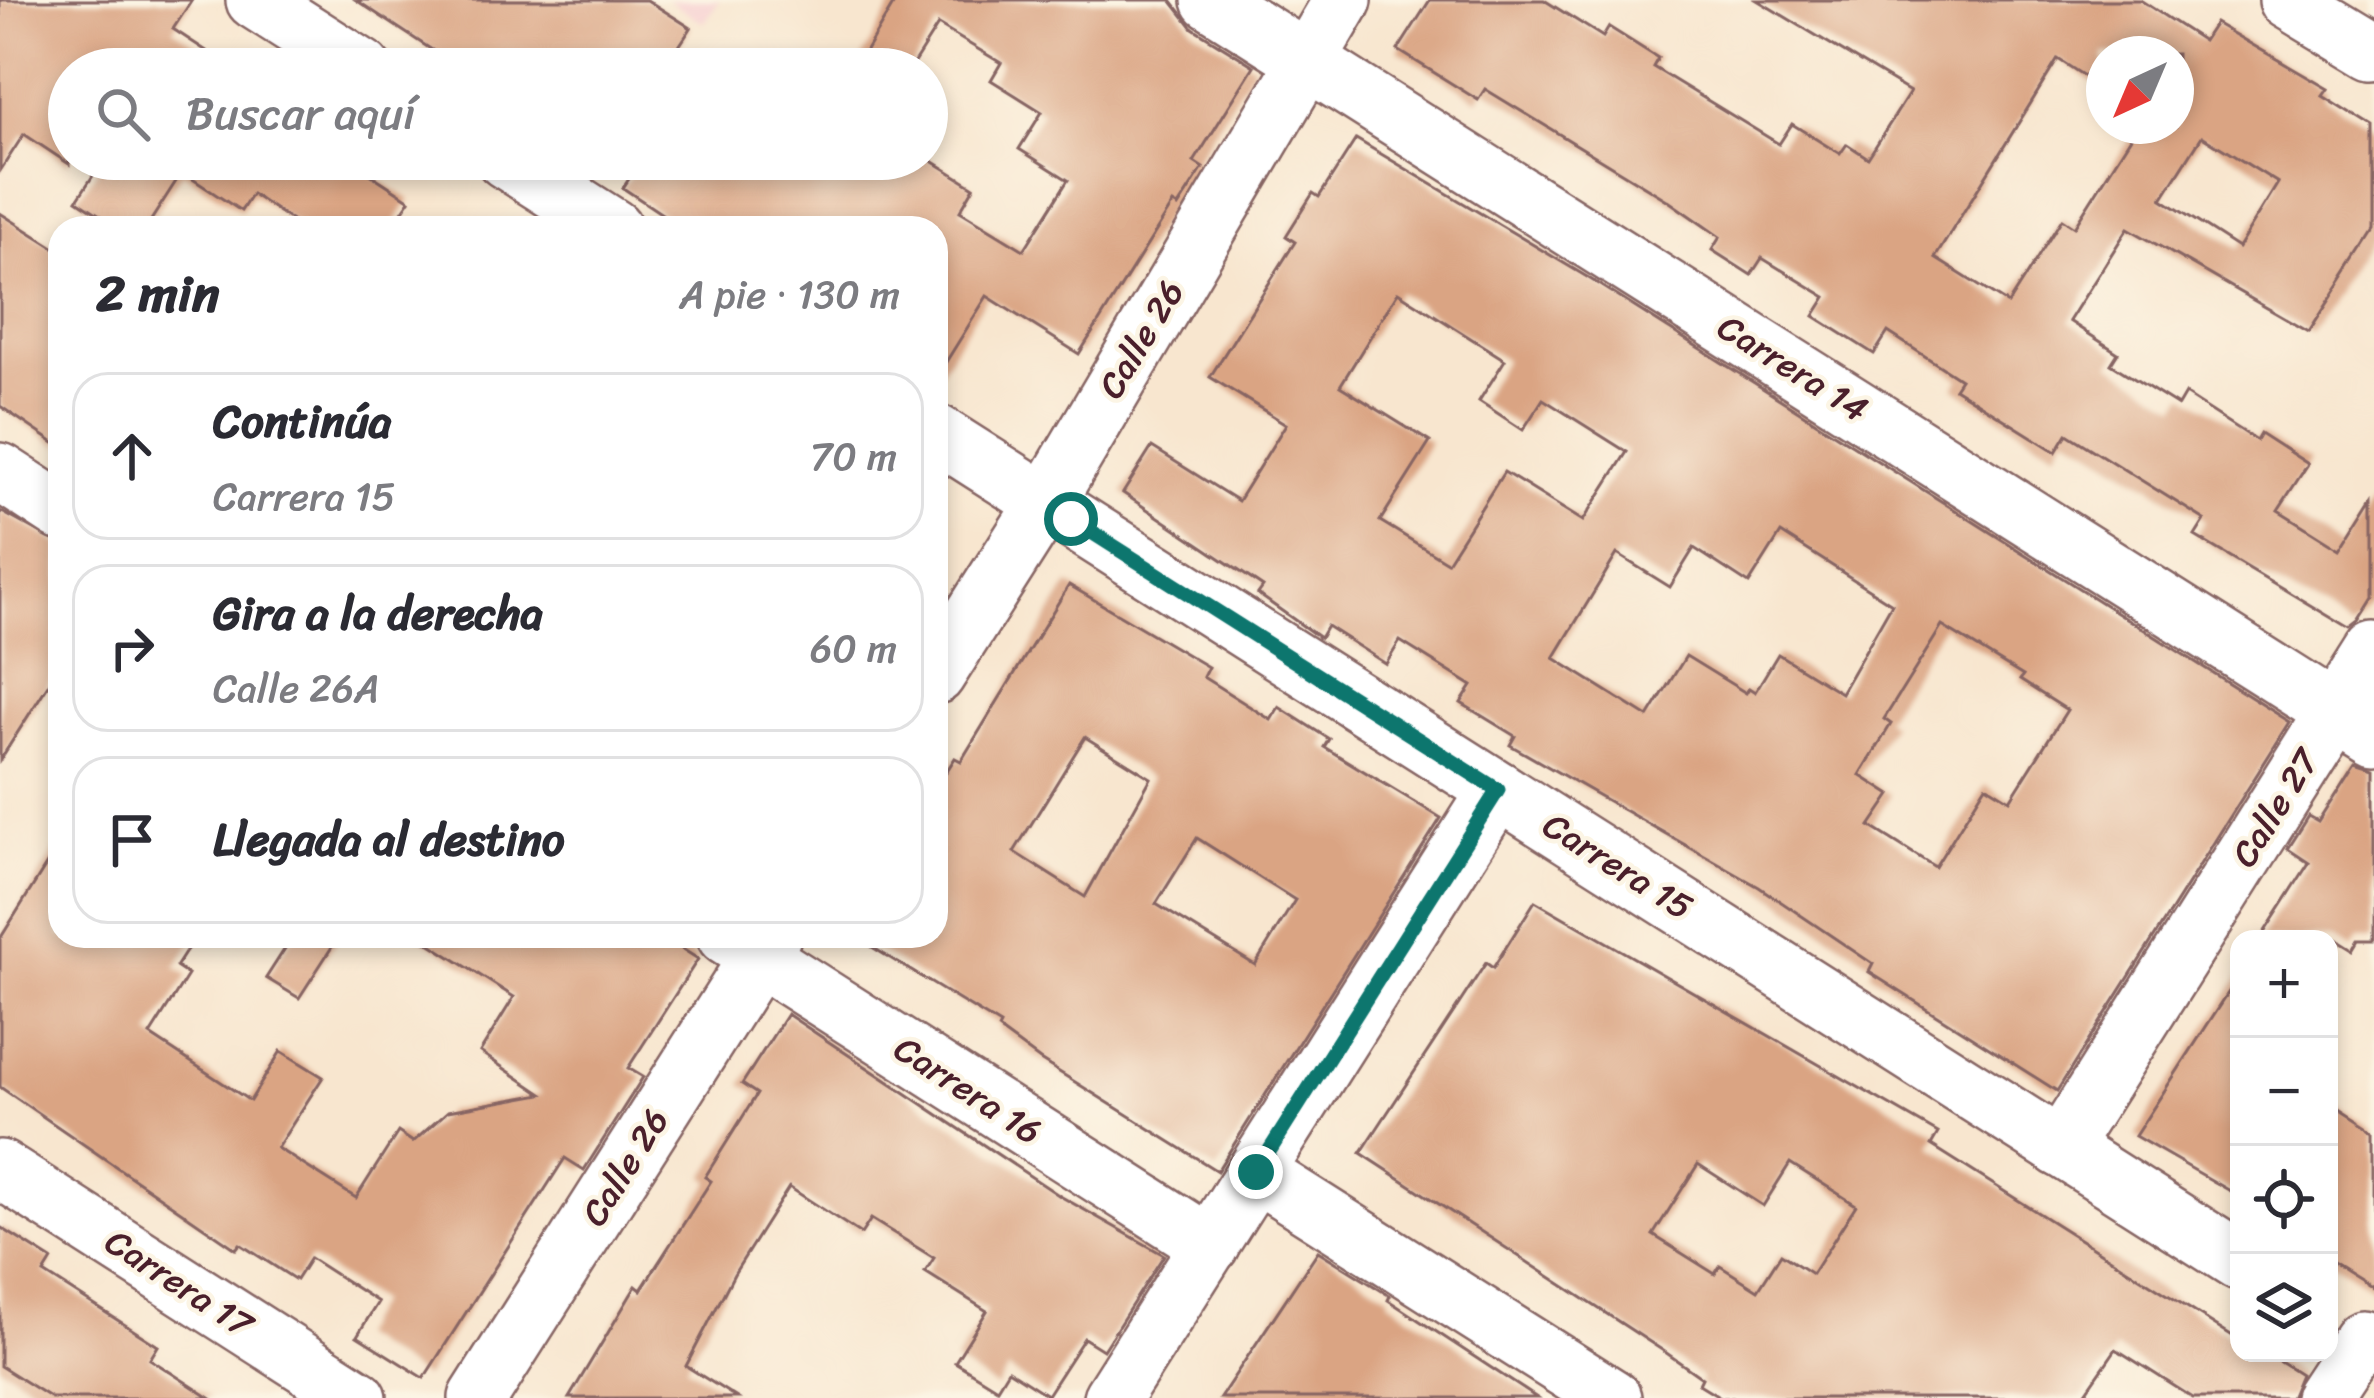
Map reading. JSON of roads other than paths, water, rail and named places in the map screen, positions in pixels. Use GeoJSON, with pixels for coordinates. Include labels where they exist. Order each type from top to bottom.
{"type":"FeatureCollection","features":[{"type":"Feature","properties":{"kind":"street"},"geometry":{"type":"LineString","coordinates":[[255,0],[330,48]]}},
{"type":"Feature","properties":{"kind":"street","name":"Carrera 14"},"geometry":{"type":"LineString","coordinates":[[1211,0],[2355,723]]}},
{"type":"Feature","properties":{"kind":"street","name":"Calle 26"},"geometry":{"type":"LineString","coordinates":[[948,656],[1046,502],[1343,0]]}},
{"type":"Feature","properties":{"kind":"street"},"geometry":{"type":"LineString","coordinates":[[2288,0],[2374,52]]}},
{"type":"Feature","properties":{"kind":"street"},"geometry":{"type":"LineString","coordinates":[[538,180],[594,216]]}},
{"type":"Feature","properties":{"kind":"street","name":"Carrera 15"},"geometry":{"type":"LineString","coordinates":[[948,441],[2230,1255]]}},
{"type":"Feature","properties":{"kind":"street"},"geometry":{"type":"LineString","coordinates":[[0,472],[48,503]]}},
{"type":"Feature","properties":{"kind":"street","name":"Calle 27"},"geometry":{"type":"LineString","coordinates":[[2060,1148],[2355,723],[2374,651]]}},
{"type":"Feature","properties":{"kind":"street"},"geometry":{"type":"LineString","coordinates":[[1112,1398],[1498,790]]}},
{"type":"Feature","properties":{"kind":"street","name":"Calle 26"},"geometry":{"type":"LineString","coordinates":[[478,1398],[749,948]]}},
{"type":"Feature","properties":{"kind":"street","name":"Carrera 16"},"geometry":{"type":"LineString","coordinates":[[760,948],[1210,1245]]}},
{"type":"Feature","properties":{"kind":"street","name":"Carrera 17"},"geometry":{"type":"LineString","coordinates":[[0,1169],[358,1398]]}},
{"type":"Feature","properties":{"kind":"street"},"geometry":{"type":"LineString","coordinates":[[1256,1172],[1612,1398]]}},
{"type":"Feature","properties":{"kind":"street"},"geometry":{"type":"LineString","coordinates":[[2323,1398],[2355,1334]]}}]}
